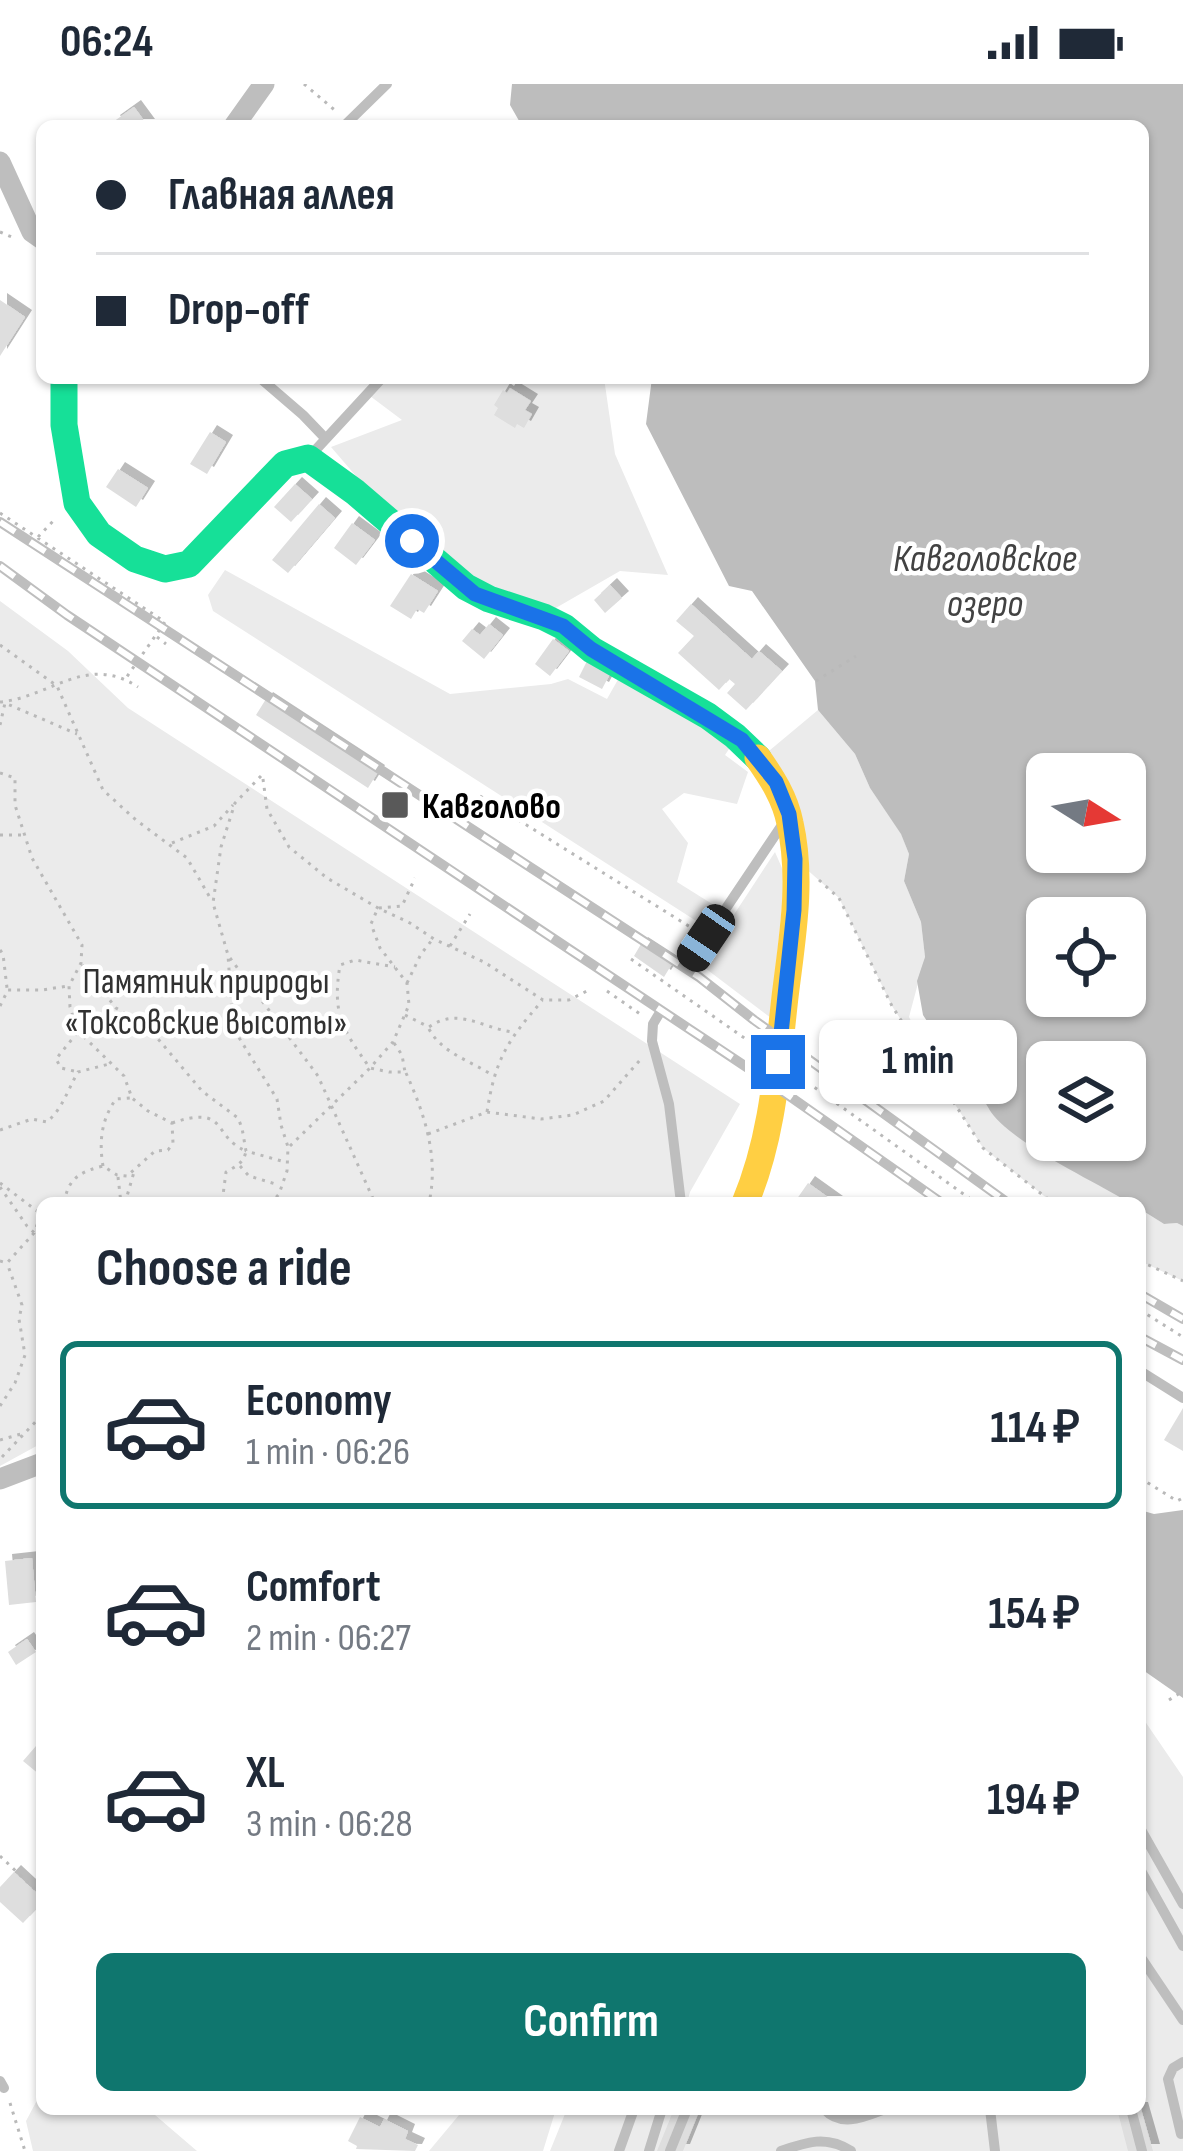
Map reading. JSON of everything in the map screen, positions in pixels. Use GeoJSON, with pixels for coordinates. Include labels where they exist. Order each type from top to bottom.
{"type":"FeatureCollection","features":[{"type":"Feature","properties":{"kind":"street"},"geometry":{"type":"LineString","coordinates":[[238,120],[264,84]]}},
{"type":"Feature","properties":{"kind":"street"},"geometry":{"type":"LineString","coordinates":[[0,162],[36,234]]}},
{"type":"Feature","properties":{"kind":"street"},"geometry":{"type":"LineString","coordinates":[[64,384],[64,425],[77,502],[99,535],[135,559],[165,569],[189,564],[285,464],[317,448],[380,514],[475,594],[563,626],[591,649],[742,740],[776,782],[789,814],[795,859],[776,1074],[766,1136],[748,1197]]}},
{"type":"Feature","properties":{"kind":"street"},"geometry":{"type":"LineString","coordinates":[[0,1479],[36,1465]]}},
{"type":"Feature","properties":{"kind":"lane"},"geometry":{"type":"LineString","coordinates":[[349,120],[387,84]]}},
{"type":"Feature","properties":{"kind":"lane"},"geometry":{"type":"LineString","coordinates":[[267,384],[303,415],[317,448],[376,384]]}},
{"type":"Feature","properties":{"kind":"lane"},"geometry":{"type":"LineString","coordinates":[[692,959],[789,814]]}},
{"type":"Feature","properties":{"kind":"lane"},"geometry":{"type":"LineString","coordinates":[[656,1018],[652,1041],[669,1104],[680,1197]]}},
{"type":"Feature","properties":{"kind":"lane"},"geometry":{"type":"LineString","coordinates":[[1146,1376],[1183,1398]]}},
{"type":"Feature","properties":{"kind":"lane"},"geometry":{"type":"LineString","coordinates":[[1146,1839],[1183,1904]]}},
{"type":"Feature","properties":{"kind":"lane"},"geometry":{"type":"LineString","coordinates":[[1146,1880],[1180,1941]]}},
{"type":"Feature","properties":{"kind":"lane"},"geometry":{"type":"LineString","coordinates":[[1146,1965],[1183,2020]]}},
{"type":"Feature","properties":{"kind":"lane"},"geometry":{"type":"LineString","coordinates":[[1181,2134],[1168,2079],[1183,2062]]}},
{"type":"Feature","properties":{"kind":"lane"},"geometry":{"type":"LineString","coordinates":[[619,2151],[632,2115]]}},
{"type":"Feature","properties":{"kind":"lane"},"geometry":{"type":"LineString","coordinates":[[649,2151],[660,2115]]}},
{"type":"Feature","properties":{"kind":"lane"},"geometry":{"type":"LineString","coordinates":[[670,2151],[685,2115]]}},
{"type":"Feature","properties":{"kind":"lane"},"geometry":{"type":"LineString","coordinates":[[828,2115],[859,2120],[871,2115]]}},
{"type":"Feature","properties":{"kind":"lane"},"geometry":{"type":"LineString","coordinates":[[991,2115],[995,2151]]}},
{"type":"Feature","properties":{"kind":"lane"},"geometry":{"type":"LineString","coordinates":[[1133,2115],[1142,2151]]}},
{"type":"Feature","properties":{"kind":"lane"},"geometry":{"type":"LineString","coordinates":[[781,2151],[824,2140],[850,2151]]}},
{"type":"Feature","properties":{"kind":"path"},"geometry":{"type":"LineString","coordinates":[[304,84],[343,120]]}},
{"type":"Feature","properties":{"kind":"path"},"geometry":{"type":"LineString","coordinates":[[37,538],[77,502]]}},
{"type":"Feature","properties":{"kind":"path"},"geometry":{"type":"LineString","coordinates":[[0,512],[165,622],[126,679]]}},
{"type":"Feature","properties":{"kind":"path"},"geometry":{"type":"LineString","coordinates":[[155,636],[166,644]]}},
{"type":"Feature","properties":{"kind":"path"},"geometry":{"type":"LineString","coordinates":[[0,646],[57,686],[104,790],[187,858],[213,903],[227,955],[233,1028],[277,1099],[288,1147],[276,1197]]}},
{"type":"Feature","properties":{"kind":"path"},"geometry":{"type":"LineString","coordinates":[[815,681],[856,656]]}},
{"type":"Feature","properties":{"kind":"path"},"geometry":{"type":"LineString","coordinates":[[2,703],[57,686],[75,675],[98,673],[138,687]]}},
{"type":"Feature","properties":{"kind":"path"},"geometry":{"type":"LineString","coordinates":[[0,724],[2,703]]}},
{"type":"Feature","properties":{"kind":"path"},"geometry":{"type":"LineString","coordinates":[[2,703],[79,735]]}},
{"type":"Feature","properties":{"kind":"path"},"geometry":{"type":"LineString","coordinates":[[0,773],[15,778],[15,805],[23,836],[82,945],[81,963],[69,986],[78,1031],[124,1076],[132,1098],[148,1112],[172,1124],[211,1118],[237,1148],[288,1162]]}},
{"type":"Feature","properties":{"kind":"path"},"geometry":{"type":"LineString","coordinates":[[170,843],[214,826],[262,776],[267,808],[289,848],[327,878],[484,962],[543,1000],[569,1000],[587,991]]}},
{"type":"Feature","properties":{"kind":"path"},"geometry":{"type":"LineString","coordinates":[[480,796],[706,938]]}},
{"type":"Feature","properties":{"kind":"path"},"geometry":{"type":"LineString","coordinates":[[213,903],[221,847],[235,803]]}},
{"type":"Feature","properties":{"kind":"path"},"geometry":{"type":"LineString","coordinates":[[0,835],[23,836]]}},
{"type":"Feature","properties":{"kind":"path"},"geometry":{"type":"LineString","coordinates":[[378,908],[402,906],[415,878]]}},
{"type":"Feature","properties":{"kind":"path"},"geometry":{"type":"LineString","coordinates":[[822,883],[838,898],[892,1006],[983,1148],[1045,1197]]}},
{"type":"Feature","properties":{"kind":"path"},"geometry":{"type":"LineString","coordinates":[[378,908],[371,924],[380,948],[407,983]]}},
{"type":"Feature","properties":{"kind":"path"},"geometry":{"type":"LineString","coordinates":[[449,947],[470,914]]}},
{"type":"Feature","properties":{"kind":"path"},"geometry":{"type":"LineString","coordinates":[[288,1147],[393,1042],[409,1006],[407,983],[434,939]]}},
{"type":"Feature","properties":{"kind":"path"},"geometry":{"type":"LineString","coordinates":[[0,950],[8,990],[0,1006]]}},
{"type":"Feature","properties":{"kind":"path"},"geometry":{"type":"LineString","coordinates":[[227,955],[318,1076],[372,1197]]}},
{"type":"Feature","properties":{"kind":"path"},"geometry":{"type":"LineString","coordinates":[[396,968],[355,959],[340,965],[335,992],[339,1021],[370,1068],[405,1072]]}},
{"type":"Feature","properties":{"kind":"path"},"geometry":{"type":"LineString","coordinates":[[631,959],[776,1074],[967,1197]]}},
{"type":"Feature","properties":{"kind":"path"},"geometry":{"type":"LineString","coordinates":[[81,963],[116,1008],[148,1027],[202,1090],[238,1118],[245,1158],[226,1172],[223,1197]]}},
{"type":"Feature","properties":{"kind":"path"},"geometry":{"type":"LineString","coordinates":[[8,990],[69,986]]}},
{"type":"Feature","properties":{"kind":"path"},"geometry":{"type":"LineString","coordinates":[[607,991],[656,1018]]}},
{"type":"Feature","properties":{"kind":"path"},"geometry":{"type":"LineString","coordinates":[[487,1112],[493,1075],[514,1033],[543,1000]]}},
{"type":"Feature","properties":{"kind":"path"},"geometry":{"type":"LineString","coordinates":[[404,1015],[429,1028]]}},
{"type":"Feature","properties":{"kind":"path"},"geometry":{"type":"LineString","coordinates":[[429,1028],[442,1018],[456,1016],[514,1033]]}},
{"type":"Feature","properties":{"kind":"path"},"geometry":{"type":"LineString","coordinates":[[429,1028],[446,1051],[493,1075]]}},
{"type":"Feature","properties":{"kind":"path"},"geometry":{"type":"LineString","coordinates":[[78,1031],[56,1059],[61,1068],[78,1072],[111,1064]]}},
{"type":"Feature","properties":{"kind":"path"},"geometry":{"type":"LineString","coordinates":[[428,1134],[487,1112],[542,1119],[573,1115],[604,1101],[652,1041]]}},
{"type":"Feature","properties":{"kind":"path"},"geometry":{"type":"LineString","coordinates":[[393,1042],[402,1055],[428,1134],[435,1177],[430,1197]]}},
{"type":"Feature","properties":{"kind":"path"},"geometry":{"type":"LineString","coordinates":[[0,1130],[32,1119],[47,1122],[62,1109],[78,1072]]}},
{"type":"Feature","properties":{"kind":"path"},"geometry":{"type":"LineString","coordinates":[[103,1166],[100,1148],[105,1114],[116,1099],[132,1098]]}},
{"type":"Feature","properties":{"kind":"path"},"geometry":{"type":"LineString","coordinates":[[65,1197],[82,1171],[103,1166],[127,1175],[155,1151],[172,1148],[172,1124]]}},
{"type":"Feature","properties":{"kind":"path"},"geometry":{"type":"LineString","coordinates":[[239,1165],[249,1176],[282,1186]]}},
{"type":"Feature","properties":{"kind":"path"},"geometry":{"type":"LineString","coordinates":[[125,1197],[135,1170]]}},
{"type":"Feature","properties":{"kind":"path"},"geometry":{"type":"LineString","coordinates":[[118,1175],[122,1197]]}},
{"type":"Feature","properties":{"kind":"path"},"geometry":{"type":"LineString","coordinates":[[0,1185],[36,1210]]}},
{"type":"Feature","properties":{"kind":"path"},"geometry":{"type":"LineString","coordinates":[[0,1185],[34,1233]]}},
{"type":"Feature","properties":{"kind":"path"},"geometry":{"type":"LineString","coordinates":[[7,1263],[36,1228]]}},
{"type":"Feature","properties":{"kind":"path"},"geometry":{"type":"LineString","coordinates":[[0,1261],[7,1263]]}},
{"type":"Feature","properties":{"kind":"path"},"geometry":{"type":"LineString","coordinates":[[0,1406],[25,1355],[19,1319],[22,1305],[7,1263]]}},
{"type":"Feature","properties":{"kind":"path"},"geometry":{"type":"LineString","coordinates":[[1146,1264],[1183,1281]]}},
{"type":"Feature","properties":{"kind":"path"},"geometry":{"type":"LineString","coordinates":[[1146,1314],[1183,1336]]}},
{"type":"Feature","properties":{"kind":"path"},"geometry":{"type":"LineString","coordinates":[[0,1460],[36,1421]]}},
{"type":"Feature","properties":{"kind":"path"},"geometry":{"type":"LineString","coordinates":[[0,1440],[24,1433]]}},
{"type":"Feature","properties":{"kind":"path"},"geometry":{"type":"LineString","coordinates":[[0,1448],[10,1448]]}},
{"type":"Feature","properties":{"kind":"path"},"geometry":{"type":"LineString","coordinates":[[1146,1482],[1178,1501],[1183,1498]]}},
{"type":"Feature","properties":{"kind":"path"},"geometry":{"type":"LineString","coordinates":[[1153,1498],[1154,1487]]}},
{"type":"Feature","properties":{"kind":"path"},"geometry":{"type":"LineString","coordinates":[[1168,1700],[1183,1691]]}},
{"type":"Feature","properties":{"kind":"path"},"geometry":{"type":"LineString","coordinates":[[0,1856],[36,1890]]}},
{"type":"Feature","properties":{"kind":"path"},"geometry":{"type":"LineString","coordinates":[[4,2088],[26,2151]]}},
{"type":"Feature","properties":{"kind":"green space"},"geometry":{"type":"Polygon","coordinates":[[[370,384],[605,384],[615,454],[668,575],[620,571],[554,609],[477,585],[380,504],[331,447],[402,420],[366,393],[370,384]]]}},
{"type":"Feature","properties":{"kind":"green space"},"geometry":{"type":"Polygon","coordinates":[[[225,570],[450,694],[568,679],[607,699],[620,676],[733,743],[725,755],[748,772],[737,804],[684,793],[662,809],[688,843],[677,882],[717,907],[701,924],[213,611],[208,595],[225,570]]]}},
{"type":"Feature","properties":{"kind":"green space","name":"Памятник природы «Токсовские высоты»"},"geometry":{"type":"Polygon","coordinates":[[[0,601],[68,651],[128,708],[740,1104],[689,1197],[36,1197],[36,1446],[0,1466],[0,601]]]}},
{"type":"Feature","properties":{"kind":"green space"},"geometry":{"type":"Polygon","coordinates":[[[818,710],[855,754],[909,854],[904,881],[921,922],[925,957],[909,1017],[930,1057],[965,1057],[979,1076],[988,1108],[1026,1133],[1026,1161],[1067,1161],[1121,1197],[1045,1197],[983,1148],[892,1006],[839,898],[795,859],[758,760],[818,710]]]}},
{"type":"Feature","properties":{"kind":"green space"},"geometry":{"type":"Polygon","coordinates":[[[775,852],[785,875],[771,1018],[701,965],[775,852]]]}},
{"type":"Feature","properties":{"kind":"green space"},"geometry":{"type":"Polygon","coordinates":[[[1146,1213],[1164,1224],[1183,1226],[1183,1281],[1146,1264],[1146,1213]]]}},
{"type":"Feature","properties":{"kind":"green space"},"geometry":{"type":"Polygon","coordinates":[[[1146,1723],[1183,1777],[1183,2151],[550,2151],[565,2115],[1146,2115],[1146,1723]]]}},
{"type":"Feature","properties":{"kind":"green space"},"geometry":{"type":"Polygon","coordinates":[[[36,2102],[36,2115],[155,2115],[197,2151],[33,2151],[26,2121],[36,2102]]]}},
{"type":"Feature","properties":{"kind":"green space"},"geometry":{"type":"Polygon","coordinates":[[[459,2115],[554,2115],[543,2151],[429,2151],[459,2115]]]}},
{"type":"Feature","properties":{"kind":"water","name":"Кавголовское озеро"},"geometry":{"type":"Polygon","coordinates":[[[512,84],[1183,84],[1183,1226],[1164,1224],[1146,1213],[1146,1197],[1119,1197],[1056,1161],[1146,1161],[1146,1041],[1026,1041],[1026,1142],[989,1109],[968,1062],[948,1053],[923,1015],[917,981],[925,957],[921,922],[904,881],[909,854],[901,834],[870,788],[855,754],[818,710],[815,681],[752,591],[729,586],[646,424],[651,384],[1149,384],[1149,120],[519,120],[510,105],[512,84]]]}},
{"type":"Feature","properties":{"kind":"water"},"geometry":{"type":"Polygon","coordinates":[[[1183,1510],[1183,1698],[1146,1672],[1146,1512],[1183,1510]]]}},
{"type":"Feature","properties":{"kind":"building"},"geometry":{"type":"Polygon","coordinates":[[[134,107],[144,120],[116,120],[134,107]]]}},
{"type":"Feature","properties":{"kind":"building"},"geometry":{"type":"Polygon","coordinates":[[[0,300],[25,317],[0,356],[0,300]]]}},
{"type":"Feature","properties":{"kind":"building"},"geometry":{"type":"Polygon","coordinates":[[[510,388],[531,401],[525,410],[532,414],[524,428],[494,415],[498,408],[494,405],[503,390],[507,393],[510,388]]]}},
{"type":"Feature","properties":{"kind":"building"},"geometry":{"type":"Polygon","coordinates":[[[210,432],[226,442],[207,474],[190,464],[210,432]]]}},
{"type":"Feature","properties":{"kind":"building"},"geometry":{"type":"Polygon","coordinates":[[[118,469],[148,488],[136,507],[106,487],[118,469]]]}},
{"type":"Feature","properties":{"kind":"building"},"geometry":{"type":"Polygon","coordinates":[[[295,484],[312,499],[291,522],[274,507],[295,484]]]}},
{"type":"Feature","properties":{"kind":"building"},"geometry":{"type":"Polygon","coordinates":[[[319,504],[335,518],[288,573],[272,560],[319,504]]]}},
{"type":"Feature","properties":{"kind":"building"},"geometry":{"type":"Polygon","coordinates":[[[352,523],[375,540],[356,565],[334,548],[352,523]]]}},
{"type":"Feature","properties":{"kind":"building"},"geometry":{"type":"Polygon","coordinates":[[[411,574],[438,591],[424,613],[417,609],[411,619],[390,606],[411,574]]]}},
{"type":"Feature","properties":{"kind":"building"},"geometry":{"type":"Polygon","coordinates":[[[610,585],[622,598],[605,613],[594,600],[610,585]]]}},
{"type":"Feature","properties":{"kind":"building"},"geometry":{"type":"Polygon","coordinates":[[[691,604],[752,659],[759,651],[782,671],[746,710],[727,693],[735,684],[729,679],[719,690],[678,653],[694,636],[676,621],[691,604]]]}},
{"type":"Feature","properties":{"kind":"building"},"geometry":{"type":"Polygon","coordinates":[[[489,624],[503,635],[484,659],[462,641],[472,629],[480,635],[489,624]]]}},
{"type":"Feature","properties":{"kind":"building"},"geometry":{"type":"Polygon","coordinates":[[[553,639],[569,651],[550,676],[535,664],[553,639]]]}},
{"type":"Feature","properties":{"kind":"building"},"geometry":{"type":"Polygon","coordinates":[[[587,661],[610,674],[602,689],[579,677],[587,661]]]}},
{"type":"Feature","properties":{"kind":"building"},"geometry":{"type":"Polygon","coordinates":[[[266,699],[378,772],[368,788],[256,715],[266,699]]]}},
{"type":"Feature","properties":{"kind":"building"},"geometry":{"type":"Polygon","coordinates":[[[641,944],[672,964],[664,977],[634,956],[641,944]]]}},
{"type":"Feature","properties":{"kind":"building"},"geometry":{"type":"Polygon","coordinates":[[[808,1183],[828,1197],[798,1197],[808,1183]]]}},
{"type":"Feature","properties":{"kind":"building"},"geometry":{"type":"Polygon","coordinates":[[[1183,1408],[1183,1451],[1164,1440],[1183,1408]]]}},
{"type":"Feature","properties":{"kind":"building"},"geometry":{"type":"Polygon","coordinates":[[[32,1558],[36,1602],[9,1605],[5,1561],[32,1558]]]}},
{"type":"Feature","properties":{"kind":"building"},"geometry":{"type":"Polygon","coordinates":[[[27,1639],[36,1652],[16,1665],[8,1652],[27,1639]]]}},
{"type":"Feature","properties":{"kind":"building"},"geometry":{"type":"Polygon","coordinates":[[[36,1746],[36,1772],[23,1761],[36,1746]]]}},
{"type":"Feature","properties":{"kind":"building"},"geometry":{"type":"Polygon","coordinates":[[[14,1872],[36,1892],[36,1909],[23,1923],[0,1902],[0,1887],[14,1872]]]}},
{"type":"Feature","properties":{"kind":"building"},"geometry":{"type":"Polygon","coordinates":[[[672,2115],[698,2115],[683,2151],[657,2151],[672,2115]]]}},
{"type":"Feature","properties":{"kind":"building"},"geometry":{"type":"Polygon","coordinates":[[[1119,2115],[1143,2115],[1153,2151],[1128,2151],[1119,2115]]]}},
{"type":"Feature","properties":{"kind":"building"},"geometry":{"type":"Polygon","coordinates":[[[360,2117],[380,2127],[384,2119],[408,2131],[405,2139],[418,2145],[415,2151],[356,2149],[348,2141],[360,2117]]]}},
{"type":"Feature","properties":{"kind":"railway"},"geometry":{"type":"LineString","coordinates":[[0,522],[699,977],[1000,1197]]}},
{"type":"Feature","properties":{"kind":"railway"},"geometry":{"type":"LineString","coordinates":[[0,566],[933,1197]]}},
{"type":"Feature","properties":{"kind":"railway"},"geometry":{"type":"LineString","coordinates":[[1146,1297],[1183,1319]]}},
{"type":"Feature","properties":{"kind":"railway"},"geometry":{"type":"LineString","coordinates":[[1146,1340],[1183,1360]]}},
{"type":"Feature","properties":{"kind":"traffic: fast"},"geometry":{"type":"LineString","coordinates":[[64,384],[64,425],[77,503],[99,534],[135,559],[165,569],[189,564],[285,464],[308,458],[466,587],[564,627],[592,650],[708,716],[758,758]]}},
{"type":"Feature","properties":{"kind":"traffic: slow"},"geometry":{"type":"LineString","coordinates":[[747,1197],[772,1102],[796,888],[788,814],[758,758]]}},
{"type":"Feature","properties":{"kind":"place","name":"Кавголово"},"geometry":{"type":"Point","coordinates":[395,805]}},
{"type":"Feature","properties":{"kind":"route"},"geometry":{"type":"LineString","coordinates":[[412,541],[475,594],[563,626],[591,649],[742,740],[776,782],[789,814],[795,859],[778,1062]]}}]}
